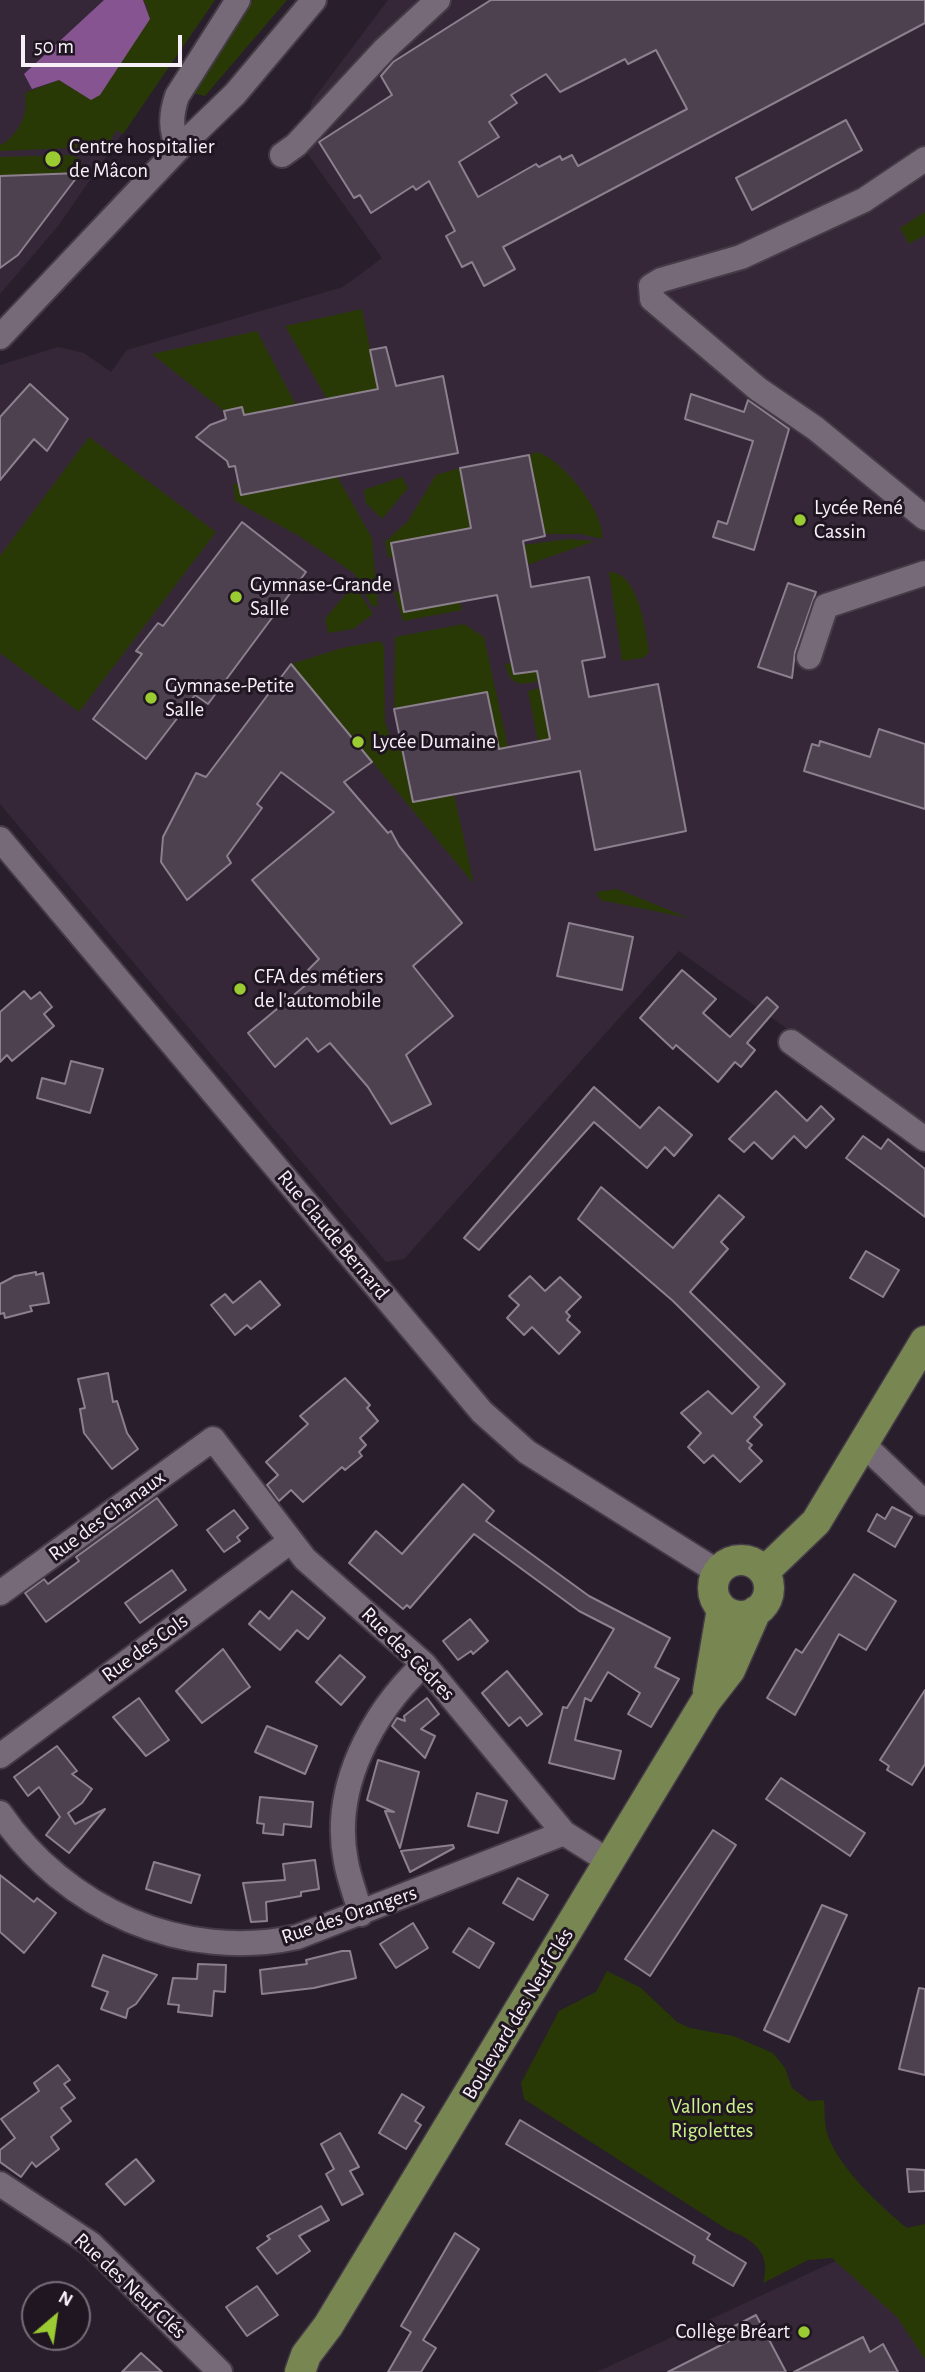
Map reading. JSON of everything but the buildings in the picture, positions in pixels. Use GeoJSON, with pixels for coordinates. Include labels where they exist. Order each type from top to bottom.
{"type":"FeatureCollection","features":[{"type":"Feature","properties":{"kind":"main road"},"geometry":{"type":"LineString","coordinates":[[764,1572],[816,1522],[925,1340]]}},
{"type":"Feature","properties":{"kind":"main road"},"geometry":{"type":"LineString","coordinates":[[740,1560],[757,1565],[764,1572],[768,1580],[767,1597],[756,1611],[739,1616],[722,1608],[713,1587],[724,1566],[740,1560]]}},
{"type":"Feature","properties":{"kind":"main road","name":"Boulevard des Neuf Clés"},"geometry":{"type":"LineString","coordinates":[[706,1701],[722,1608]]}},
{"type":"Feature","properties":{"kind":"main road","name":"Boulevard des Neuf Clés"},"geometry":{"type":"LineString","coordinates":[[300,2372],[306,2356],[328,2326],[706,1701],[730,1670],[756,1611]]}},
{"type":"Feature","properties":{"kind":"main road","name":"Boulevard des Neuf Clés"},"geometry":{"type":"LineString","coordinates":[[318,2372],[328,2326]]}},
{"type":"Feature","properties":{"kind":"street"},"geometry":{"type":"LineString","coordinates":[[178,149],[172,130],[171,113],[177,96],[238,0]]}},
{"type":"Feature","properties":{"kind":"street"},"geometry":{"type":"LineString","coordinates":[[0,337],[178,149],[235,94],[314,0]]}},
{"type":"Feature","properties":{"kind":"street"},"geometry":{"type":"LineString","coordinates":[[282,155],[296,145],[385,49],[438,0]]}},
{"type":"Feature","properties":{"kind":"street"},"geometry":{"type":"LineString","coordinates":[[925,159],[853,205],[741,257],[661,280],[651,286],[652,299],[758,389],[816,428],[925,518]]}},
{"type":"Feature","properties":{"kind":"street"},"geometry":{"type":"LineString","coordinates":[[809,657],[826,606],[925,573]]}},
{"type":"Feature","properties":{"kind":"street","name":"Rue Claude Bernard"},"geometry":{"type":"LineString","coordinates":[[0,839],[482,1412],[527,1452],[718,1573]]}},
{"type":"Feature","properties":{"kind":"street"},"geometry":{"type":"LineString","coordinates":[[790,1042],[925,1139]]}},
{"type":"Feature","properties":{"kind":"street","name":"Rue des Cèdres"},"geometry":{"type":"LineString","coordinates":[[212,1439],[305,1559],[424,1664],[564,1833],[610,1862]]}},
{"type":"Feature","properties":{"kind":"street","name":"Rue des Chanaux"},"geometry":{"type":"LineString","coordinates":[[0,1593],[212,1439]]}},
{"type":"Feature","properties":{"kind":"street"},"geometry":{"type":"LineString","coordinates":[[863,1444],[925,1503]]}},
{"type":"Feature","properties":{"kind":"street","name":"Rue des Cols"},"geometry":{"type":"LineString","coordinates":[[0,1756],[291,1541]]}},
{"type":"Feature","properties":{"kind":"street"},"geometry":{"type":"LineString","coordinates":[[361,1914],[345,1860],[345,1820],[351,1776],[382,1710],[424,1664]]}},
{"type":"Feature","properties":{"kind":"street","name":"Rue des Orangers"},"geometry":{"type":"LineString","coordinates":[[0,1813],[17,1839],[61,1881],[109,1913],[152,1929],[215,1943],[272,1942],[361,1914],[564,1833]]}},
{"type":"Feature","properties":{"kind":"street","name":"Rue des Neuf Clés"},"geometry":{"type":"LineString","coordinates":[[1,2186],[91,2244],[220,2372]]}},
{"type":"Feature","properties":{"kind":"shaded area","name":"Centre hospitalier de Mâcon"},"geometry":{"type":"Polygon","coordinates":[[[0,0],[215,0],[58,226],[0,294],[0,0]]]}},
{"type":"Feature","properties":{"kind":"shaded area"},"geometry":{"type":"Polygon","coordinates":[[[104,0],[143,0],[150,19],[100,95],[91,100],[59,80],[32,89],[24,74],[104,0]]]}},
{"type":"Feature","properties":{"kind":"shaded area","name":"Lycée Dumaine"},"geometry":{"type":"Polygon","coordinates":[[[388,0],[925,0],[925,1128],[679,951],[404,1259],[386,1262],[0,804],[0,365],[58,347],[84,353],[111,372],[127,350],[343,287],[382,258],[302,146],[312,101],[388,0]]]}},
{"type":"Feature","properties":{"kind":"shaded area","name":"Collège Bréart"},"geometry":{"type":"Polygon","coordinates":[[[887,2237],[925,2292],[925,2372],[597,2372],[887,2237]]]}},
{"type":"Feature","properties":{"kind":"green space"},"geometry":{"type":"Polygon","coordinates":[[[143,0],[215,0],[123,134],[117,130],[111,139],[116,143],[114,146],[0,151],[0,143],[2,145],[8,140],[21,123],[25,109],[25,93],[59,80],[91,99],[148,8],[143,0]]]}},
{"type":"Feature","properties":{"kind":"green space"},"geometry":{"type":"Polygon","coordinates":[[[253,0],[287,0],[205,96],[193,93],[196,82],[253,0]]]}},
{"type":"Feature","properties":{"kind":"green space"},"geometry":{"type":"Polygon","coordinates":[[[70,155],[78,158],[82,164],[80,173],[0,176],[0,157],[70,155]]]}},
{"type":"Feature","properties":{"kind":"green space"},"geometry":{"type":"Polygon","coordinates":[[[925,212],[925,235],[909,244],[900,228],[925,212]]]}},
{"type":"Feature","properties":{"kind":"green space"},"geometry":{"type":"Polygon","coordinates":[[[362,309],[378,389],[327,399],[285,326],[362,309]]]}},
{"type":"Feature","properties":{"kind":"green space"},"geometry":{"type":"Polygon","coordinates":[[[257,331],[296,405],[244,415],[224,411],[152,354],[257,331]]]}},
{"type":"Feature","properties":{"kind":"green space"},"geometry":{"type":"Polygon","coordinates":[[[89,437],[216,532],[79,712],[0,653],[0,556],[89,437]]]}},
{"type":"Feature","properties":{"kind":"green space"},"geometry":{"type":"Polygon","coordinates":[[[537,452],[558,465],[580,488],[597,515],[602,539],[581,534],[544,534],[529,455],[537,452]]]}},
{"type":"Feature","properties":{"kind":"green space"},"geometry":{"type":"Polygon","coordinates":[[[460,468],[471,528],[391,543],[394,556],[388,558],[385,542],[408,521],[436,475],[460,468]]]}},
{"type":"Feature","properties":{"kind":"green space"},"geometry":{"type":"Polygon","coordinates":[[[337,476],[372,538],[378,607],[371,605],[355,574],[299,536],[235,501],[233,484],[239,484],[241,495],[337,476]]]}},
{"type":"Feature","properties":{"kind":"green space"},"geometry":{"type":"Polygon","coordinates":[[[402,477],[408,488],[382,519],[366,503],[364,490],[402,477]]]}},
{"type":"Feature","properties":{"kind":"green space"},"geometry":{"type":"Polygon","coordinates":[[[568,539],[595,541],[527,565],[523,545],[568,539]]]}},
{"type":"Feature","properties":{"kind":"green space"},"geometry":{"type":"Polygon","coordinates":[[[609,572],[619,574],[627,581],[639,603],[649,652],[643,658],[622,661],[609,572]]]}},
{"type":"Feature","properties":{"kind":"green space"},"geometry":{"type":"Polygon","coordinates":[[[354,584],[373,614],[353,629],[328,633],[325,619],[354,584]]]}},
{"type":"Feature","properties":{"kind":"green space"},"geometry":{"type":"Polygon","coordinates":[[[400,591],[404,612],[460,601],[462,610],[403,621],[394,592],[400,591]]]}},
{"type":"Feature","properties":{"kind":"green space"},"geometry":{"type":"Polygon","coordinates":[[[464,624],[484,637],[508,747],[499,749],[487,692],[394,709],[395,637],[464,624]]]}},
{"type":"Feature","properties":{"kind":"green space"},"geometry":{"type":"Polygon","coordinates":[[[380,641],[384,646],[385,722],[394,748],[402,748],[413,802],[454,794],[474,884],[291,664],[342,648],[380,641]]]}},
{"type":"Feature","properties":{"kind":"green space"},"geometry":{"type":"Polygon","coordinates":[[[511,663],[514,674],[537,671],[539,681],[520,683],[512,680],[505,664],[511,663]]]}},
{"type":"Feature","properties":{"kind":"green space"},"geometry":{"type":"Polygon","coordinates":[[[540,688],[550,739],[538,741],[528,691],[540,688]]]}},
{"type":"Feature","properties":{"kind":"green space"},"geometry":{"type":"Polygon","coordinates":[[[617,889],[689,918],[600,900],[596,892],[617,889]]]}},
{"type":"Feature","properties":{"kind":"green space","name":"Vallon des Rigolettes"},"geometry":{"type":"Polygon","coordinates":[[[607,1971],[641,1988],[677,2022],[690,2028],[733,2036],[773,2053],[785,2068],[792,2088],[809,2101],[824,2100],[827,2133],[832,2146],[850,2172],[872,2197],[907,2228],[925,2224],[925,2359],[897,2317],[832,2258],[808,2260],[763,2283],[763,2256],[753,2243],[728,2230],[524,2099],[521,2083],[559,2011],[596,1992],[607,1971]]]}},
{"type":"Feature","properties":{"kind":"place","name":"Centre hospitalier de Mâcon"},"geometry":{"type":"Point","coordinates":[53,159]}},
{"type":"Feature","properties":{"kind":"place","name":"Lycée René Cassin"},"geometry":{"type":"Point","coordinates":[800,520]}},
{"type":"Feature","properties":{"kind":"place","name":"Gymnase-Grande Salle"},"geometry":{"type":"Point","coordinates":[236,597]}},
{"type":"Feature","properties":{"kind":"place","name":"Gymnase-Petite Salle"},"geometry":{"type":"Point","coordinates":[151,698]}},
{"type":"Feature","properties":{"kind":"place","name":"Lycée Dumaine"},"geometry":{"type":"Point","coordinates":[358,742]}},
{"type":"Feature","properties":{"kind":"place","name":"CFA des métiers de l'automobile"},"geometry":{"type":"Point","coordinates":[240,989]}},
{"type":"Feature","properties":{"kind":"place","name":"Collège Bréart"},"geometry":{"type":"Point","coordinates":[804,2332]}}]}
